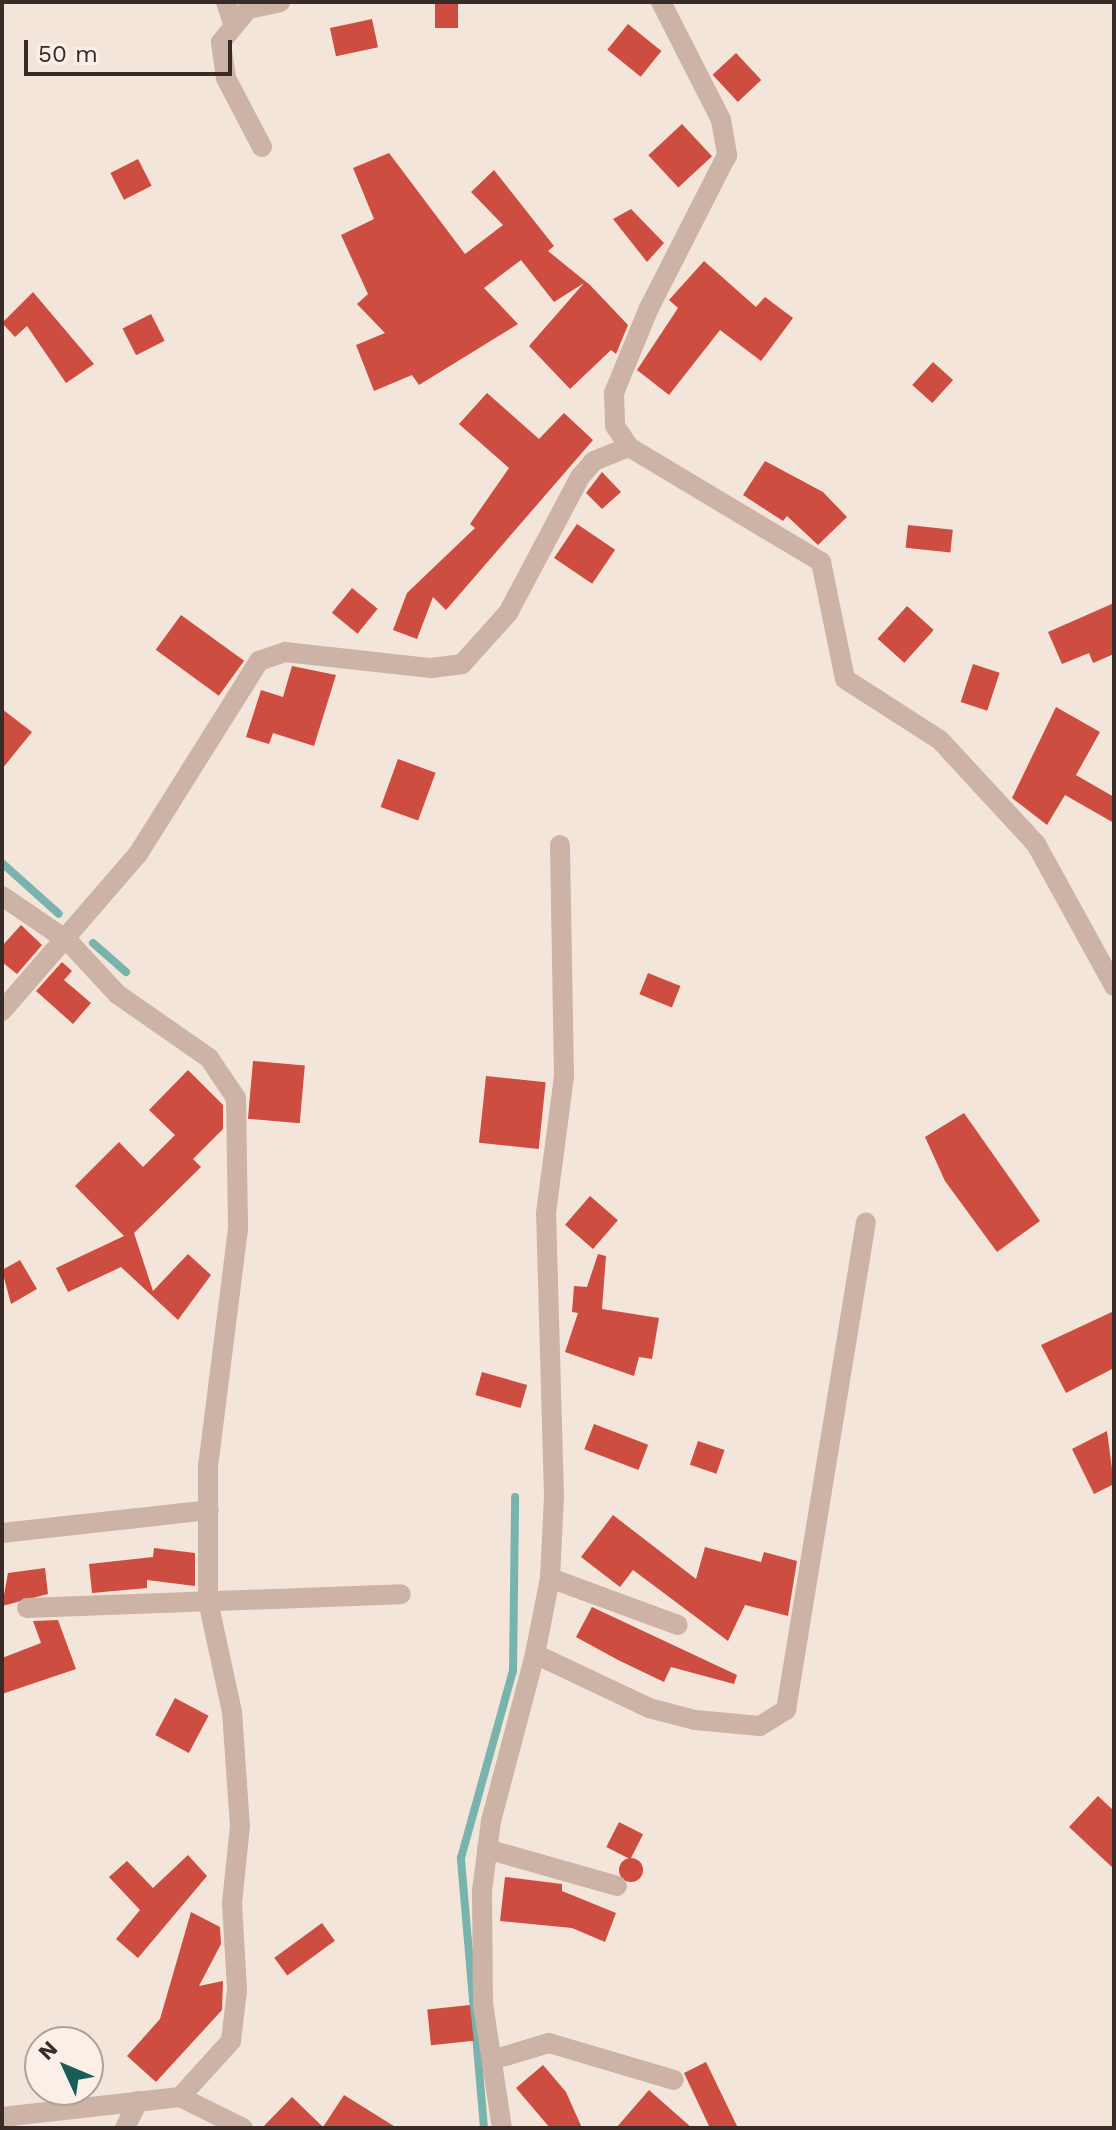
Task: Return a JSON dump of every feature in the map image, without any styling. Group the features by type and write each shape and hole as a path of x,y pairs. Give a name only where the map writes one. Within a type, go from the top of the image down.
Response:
{"street":[{"path":"262,147 226,78 221,42 229,12 280,2"},
{"path":"661,2 721,120 727,155 614,393 615,426 629,447 821,562 845,679 940,740 1036,844 1114,986"},
{"path":"2,1011 68,941 138,854 259,661 285,652 431,668 462,664 508,613 580,477 603,456 629,447"},
{"path":"502,2128 480,1939 487,1849 535,1654 550,1578 546,1213 564,1076 566,865 560,845"},
{"path":"2,896 68,941 117,994 209,1058 236,1098 238,1229 208,1465 208,1601 232,1712 240,1826 232,1903 237,1990 231,2041 180,2097"},
{"path":"535,1654 649,1708 695,1720 760,1726 786,1710 866,1223"},
{"path":"2,1533 209,1510"},
{"path":"550,1578 678,1625"},
{"path":"27,1608 401,1594"},
{"path":"487,1849 617,1886"},
{"path":"492,2060 549,2043 674,2080"},
{"path":"2,2117 180,2097 243,2128"},
{"path":"125,2128 138,2101"}],"building":[{"path":"435,2 458,2 458,28 435,28"},
{"path":"372,19 378,47 336,56 330,28"},
{"path":"628,24 661,51 641,77 607,50"},
{"path":"736,53 761,80 738,102 713,75"},
{"path":"682,124 712,156 678,188 648,155"},
{"path":"389,153 465,254 503,225 471,192 494,170 554,246 548,251 590,285 628,325 616,354 611,350 570,389 529,346 584,283 554,302 521,260 484,288 518,324 419,385 412,375 374,391 356,345 385,333 357,304 368,294 341,235 374,219 353,168"},
{"path":"138,159 152,186 124,200 110,173"},
{"path":"631,209 664,243 647,262 613,219"},
{"path":"704,261 756,307 765,297 793,318 761,361 720,330 669,395 637,370 678,308 669,300"},
{"path":"33,292 94,364 66,383 27,326 15,337 2,323"},
{"path":"151,314 165,341 136,355 122,329"},
{"path":"933,362 953,380 932,403 912,385"},
{"path":"487,393 539,439 564,413 593,440 446,610 433,597 417,639 393,630 407,593 475,528 470,524 509,468 459,424"},
{"path":"765,461 823,492 847,517 818,545 787,516 783,521 743,495"},
{"path":"602,472 621,492 602,509 586,493"},
{"path":"577,524 615,550 592,584 554,558"},
{"path":"908,525 953,530 950,553 906,548"},
{"path":"352,588 378,609 358,634 332,613"},
{"path":"1114,603 1114,654 1093,663 1089,653 1062,664 1048,632"},
{"path":"907,606 934,630 904,663 878,639"},
{"path":"181,615 244,661 219,696 156,650"},
{"path":"973,664 1000,673 987,711 961,702"},
{"path":"292,666 336,675 314,746 273,733 269,744 246,737 261,690 283,697"},
{"path":"1056,707 1100,732 1076,775 1114,797 1114,823 1065,795 1047,825 1012,798"},
{"path":"2,709 32,732 2,769"},
{"path":"398,759 436,773 418,821 381,807"},
{"path":"21,925 42,945 17,974 2,962 2,946"},
{"path":"62,962 72,971 64,980 91,1003 73,1024 36,991"},
{"path":"648,973 680,986 672,1007 639,994"},
{"path":"253,1061 305,1066 300,1123 248,1119"},
{"path":"188,1070 223,1105 223,1129 193,1159 201,1167 134,1233 153,1291 188,1254 211,1275 178,1320 121,1267 68,1292 56,1268 124,1236 75,1186 119,1142 143,1167 175,1135 149,1110"},
{"path":"486,1076 546,1082 539,1149 479,1143"},
{"path":"964,1113 1040,1221 997,1252 945,1181 925,1137"},
{"path":"590,1196 618,1220 593,1249 565,1225"},
{"path":"598,1254 606,1256 602,1309 659,1318 652,1359 639,1357 634,1376 565,1352 578,1313 572,1312 574,1286 587,1287"},
{"path":"20,1260 37,1289 11,1304 2,1270"},
{"path":"1114,1311 1114,1368 1066,1393 1041,1345"},
{"path":"482,1372 527,1385 521,1408 475,1395"},
{"path":"594,1424 648,1445 638,1470 584,1449"},
{"path":"1107,1431 1114,1484 1094,1494 1072,1449"},
{"path":"698,1441 724,1450 716,1474 690,1465"},
{"path":"613,1515 696,1579 705,1547 761,1562 764,1552 797,1561 788,1616 745,1605 728,1641 633,1570 620,1587 581,1557"},
{"path":"154,1548 195,1553 195,1586 147,1580 147,1588 92,1593 89,1564 153,1557"},
{"path":"45,1568 48,1594 2,1606 8,1573"},
{"path":"592,1607 737,1675 734,1684 671,1667 664,1682 618,1660 576,1637"},
{"path":"58,1620 76,1669 2,1694 2,1658 41,1643 33,1621"},
{"path":"175,1698 209,1716 189,1753 155,1735"},
{"path":"1098,1796 1114,1811 1114,1869 1069,1827"},
{"path":"619,1822 643,1834 630,1859 606,1847"},
{"path":"188,1855 207,1876 138,1958 116,1939 140,1910 109,1877 127,1861 153,1888"},
{"path":"631,1858 640,1861 643,1870 640,1879 631,1882 622,1879 619,1870 622,1861"},
{"path":"505,1877 562,1884 562,1891 616,1913 605,1942 572,1928 500,1921"},
{"path":"191,1912 220,1927 221,1944 199,1986 223,1981 222,2010 156,2082 127,2056 160,2019"},
{"path":"322,1923 335,1941 287,1975 274,1958"},
{"path":"470,2005 474,2041 431,2045 427,2009"},
{"path":"706,2062 738,2128 710,2128 684,2073"},
{"path":"543,2065 566,2092 582,2128 550,2128 516,2088"},
{"path":"649,2090 692,2128 616,2128"},
{"path":"344,2095 397,2128 262,2128 292,2097 323,2127"}],"waterway":[{"path":"2,863 59,914"},
{"path":"93,943 126,972"},
{"path":"484,2128 461,1858 513,1671 515,1497"}]}
